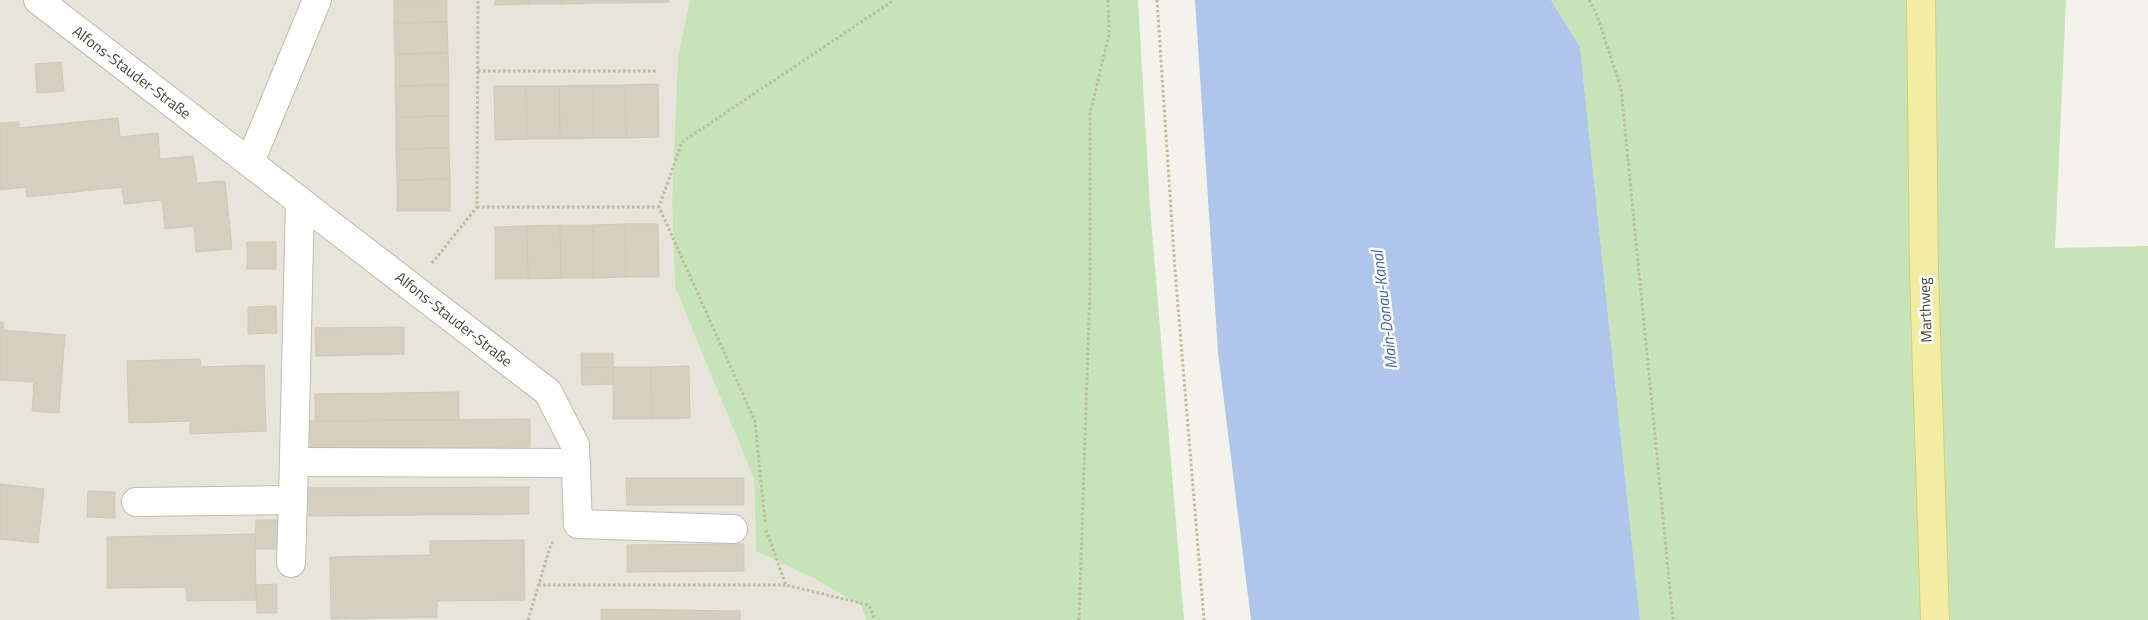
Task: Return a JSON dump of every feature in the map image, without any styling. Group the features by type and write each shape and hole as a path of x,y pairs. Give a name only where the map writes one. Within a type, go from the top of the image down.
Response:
{"main road":[{"name":"Marthweg","path":"1921,0 1924,272 1935,620"}],"street":[{"name":"Alfons-Stauder-Straße","path":"38,0 548,392 575,444 578,524"},
{"path":"250,162 317,0"},
{"path":"292,563 300,200"},
{"path":"294,462 576,463"},
{"path":"136,502 293,500"},
{"path":"578,524 733,529"}],"path":[{"path":"412,287 478,207 478,0"},
{"path":"786,585 766,532 755,421 659,207 682,142 894,0"},
{"path":"1079,620 1090,287 1090,114 1109,34 1108,0"},
{"path":"1157,0 1175,270 1204,620"},
{"path":"1589,0 1596,12 1621,88 1673,620"},
{"path":"478,71 656,70"},
{"path":"478,207 659,207"},
{"path":"528,620 551,544 578,524"},
{"path":"538,585 786,585 869,604 875,620"}],"shaded area":[{"path":"0,0 690,0 678,56 672,200 675,287 754,479 756,551 815,579 860,606 866,620 0,620"}],"green space":[{"path":"690,0 1138,0 1150,206 1184,620 866,620 861,606 815,579 756,551 754,479 675,287 672,200 678,56"},
{"path":"1551,0 2066,0 2055,248 2148,246 2148,620 1640,620 1580,47"}],"water":[{"name":"Main-Donau-Kanal","path":"1195,0 1551,0 1580,47 1640,620 1251,620 1218,352"}],"building":[{"path":"394,0 447,0 447,22 394,23"},
{"path":"495,0 529,0 529,4 495,5"},
{"path":"529,0 562,0 562,4 529,4"},
{"path":"562,0 596,0 596,3 562,4"},
{"path":"596,0 630,0 630,3 596,3"},
{"path":"630,0 669,0 669,2 630,3"},
{"path":"447,22 448,53 395,54 394,23"},
{"path":"448,53 449,85 395,86 395,54"},
{"path":"61,62 64,91 37,93 35,64"},
{"path":"658,84 659,137 626,138 625,85"},
{"path":"449,85 449,116 396,117 395,86"},
{"path":"593,85 593,138 560,139 559,86"},
{"path":"593,85 625,85 626,138 593,138"},
{"path":"494,86 526,86 527,139 495,140"},
{"path":"526,86 559,86 560,139 527,139"},
{"path":"449,116 449,148 396,149 396,117"},
{"path":"118,118 120,137 158,133 160,159 193,156 197,183 225,181 232,249 196,252 194,226 165,229 162,200 124,204 122,187 27,197 26,187 0,190 0,123 19,122 19,128"},
{"path":"449,148 450,179 397,180 396,149"},
{"path":"450,179 450,211 397,211 397,180"},
{"path":"625,224 658,224 659,277 626,277"},
{"path":"625,224 626,277 593,278 593,225"},
{"path":"560,225 561,278 528,279 527,226"},
{"path":"560,225 593,225 593,278 561,278"},
{"path":"527,226 528,279 495,279 495,227"},
{"path":"247,242 276,242 276,269 247,269"},
{"path":"276,306 277,333 248,334 248,307"},
{"path":"0,322 4,323 3,330 65,335 59,413 32,411 34,382 0,380"},
{"path":"404,327 404,354 316,356 315,328"},
{"path":"581,353 613,353 613,367 581,368"},
{"path":"200,359 201,367 264,365 266,431 190,434 190,421 129,423 127,361"},
{"path":"689,366 690,418 652,419 651,367"},
{"path":"613,367 613,384 582,385 581,368"},
{"path":"613,367 651,367 652,419 613,419"},
{"path":"459,392 459,420 315,421 315,394"},
{"path":"530,419 530,447 310,448 310,421"},
{"path":"626,478 744,478 744,505 627,505"},
{"path":"0,484 44,489 38,543 0,539"},
{"path":"529,487 529,514 309,516 309,488"},
{"path":"88,491 115,492 115,518 87,517"},
{"path":"256,520 279,520 278,549 255,549"},
{"path":"255,534 256,600 187,601 186,587 107,588 107,537"},
{"path":"524,540 525,600 437,601 437,617 331,619 330,557 430,555 430,541"},
{"path":"744,544 744,571 627,572 627,545"},
{"path":"277,584 277,613 257,613 256,585"},
{"path":"601,609 740,611 740,620 601,620"}]}
